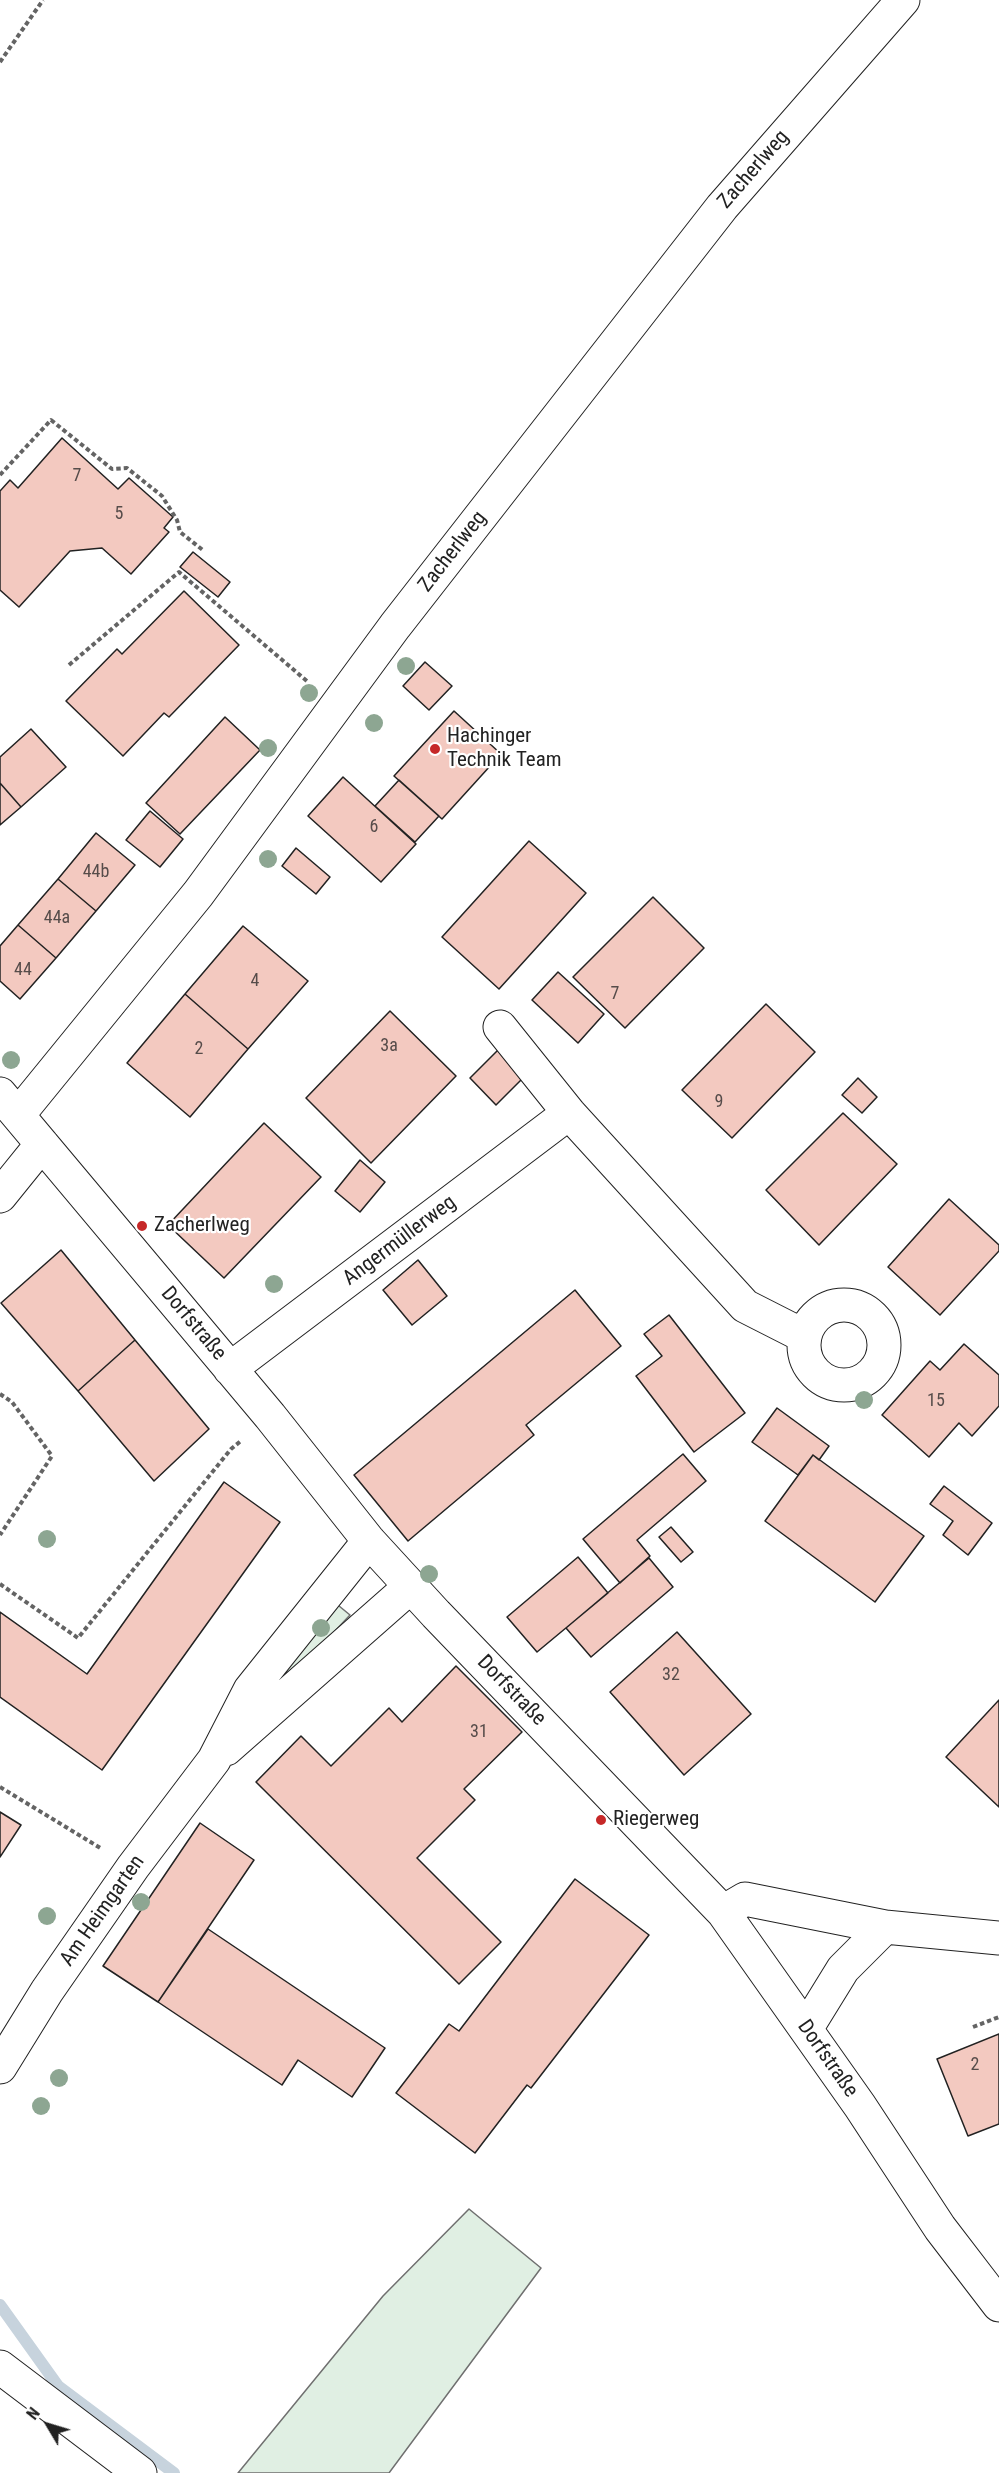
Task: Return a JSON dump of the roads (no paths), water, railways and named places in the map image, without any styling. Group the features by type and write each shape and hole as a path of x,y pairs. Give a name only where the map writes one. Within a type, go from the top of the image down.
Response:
{"street":[{"name":"Zacherlweg","path":"9,1105 198,894 395,626 722,207 903,0"},
{"path":"500,1027 569,1113 745,1306 804,1336"},
{"name":"Dorfstraße","path":"9,1105 230,1369 369,1541 410,1587 723,1912 860,2106 940,2228 999,2305"},
{"name":"Angermüllerweg","path":"230,1369 569,1113"},
{"path":"0,1196 42,1144"},
{"name":"Am Heimgarten","path":"0,2067 47,1991 126,1876 214,1760 250,1690 369,1541"},
{"name":"Am Heimgarten","path":"214,1760 410,1587"},
{"path":"723,1912 745,1899 885,1927 999,1938"},
{"path":"806,2029 843,1969 885,1927"},
{"path":"0,2367 140,2473"}],"waterway":[{"path":"0,2305 58,2386 174,2473"}],"place":[{"name":"Hachinger Technik Team","path":"435,749"},
{"name":"Zacherlweg","path":"142,1226"},
{"name":"Riegerweg","path":"601,1820"}]}
